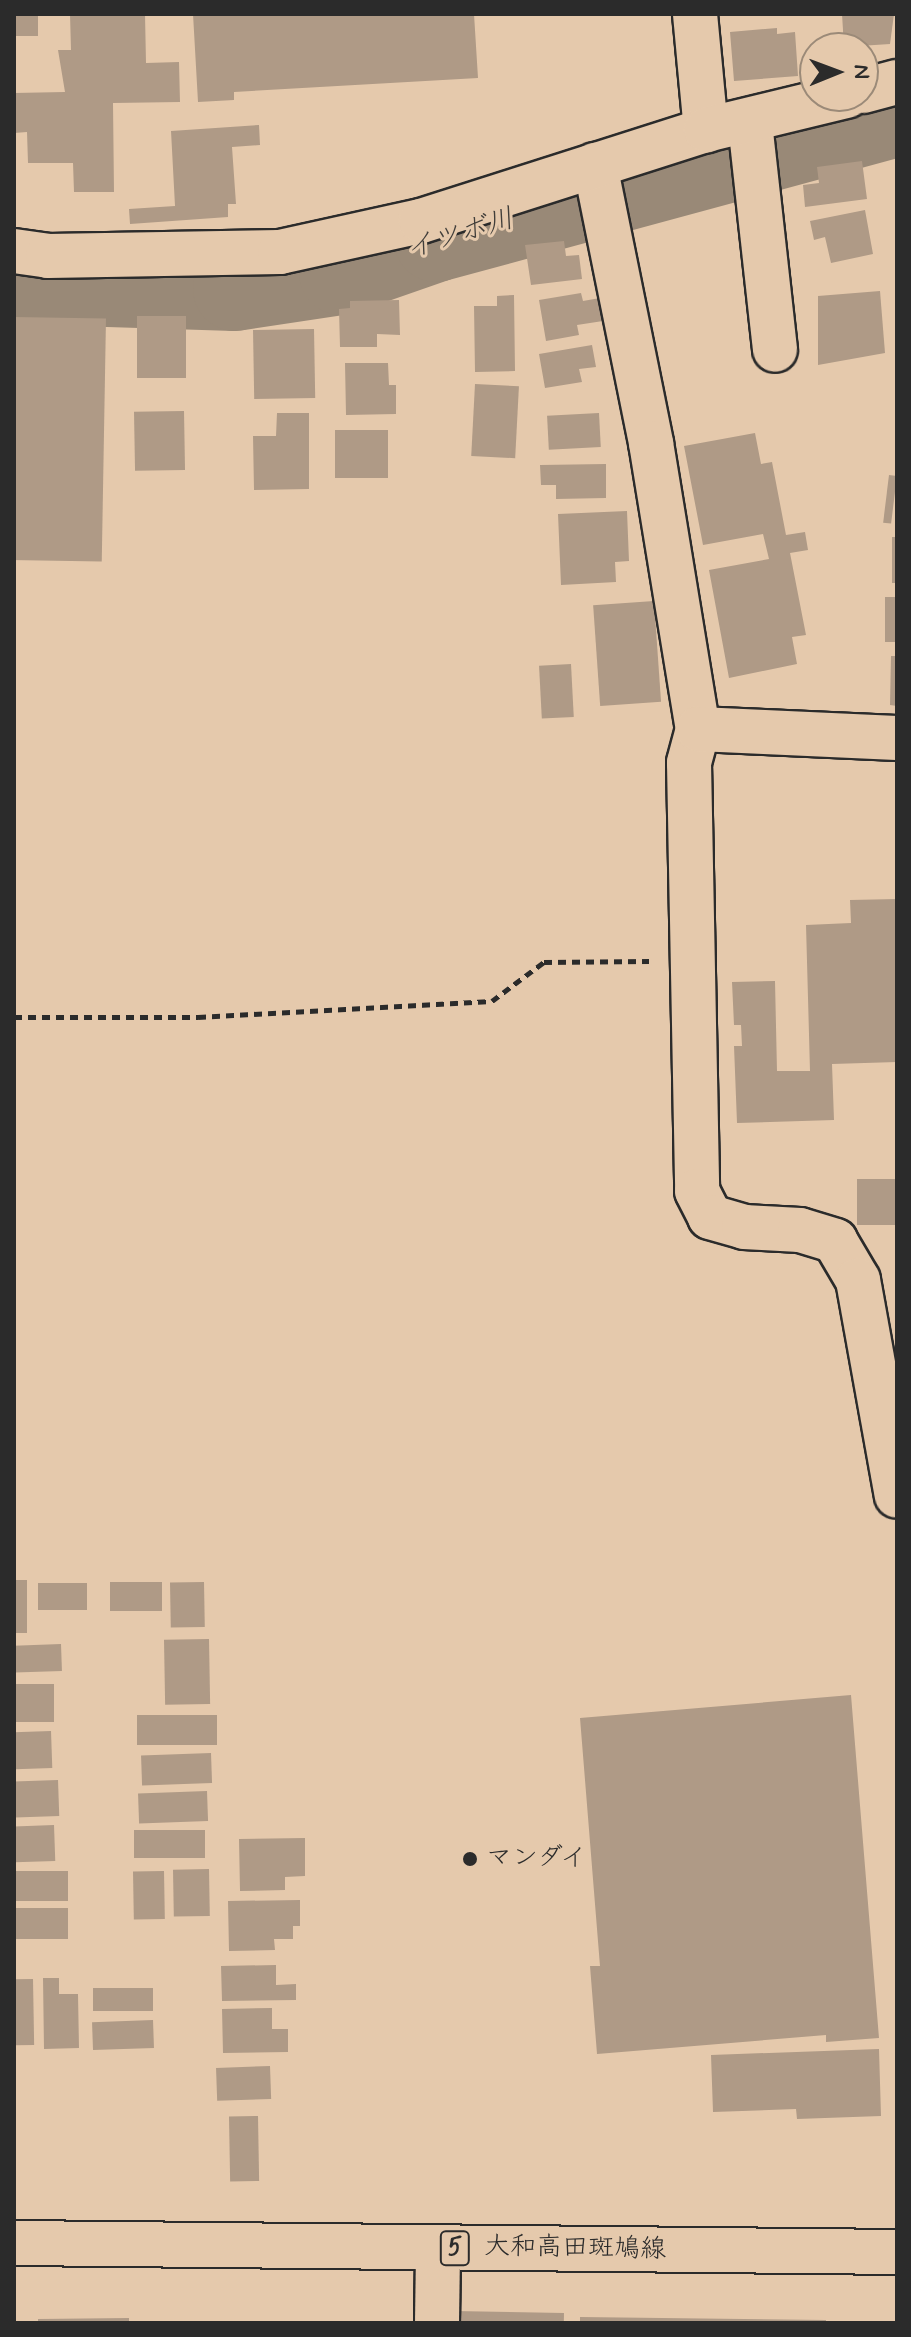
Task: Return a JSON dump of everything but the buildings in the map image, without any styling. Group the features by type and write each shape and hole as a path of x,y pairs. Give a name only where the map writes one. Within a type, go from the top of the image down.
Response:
{"street":[{"path":"695,14 706,130"},
{"path":"14,251 48,256 280,252 600,186 706,130 750,130 801,112"},
{"path":"750,130 775,350"},
{"path":"600,186 698,729 689,763 690,961 697,1191 710,1217 744,1227 800,1230 835,1241 858,1280 897,1496"},
{"path":"698,729 897,738"},
{"name":"大和高田斑鳩線","path":"14,2243 897,2252"},
{"path":"437,2323 438,2248"}],"path":[{"path":"14,1017 198,1017 492,1001 544,962 690,961"}],"waterway":[{"name":"イツボ川","path":"14,282 235,289 341,273 436,240 897,115"}],"place":[{"name":"マンダイ","path":"470,1859"}]}
